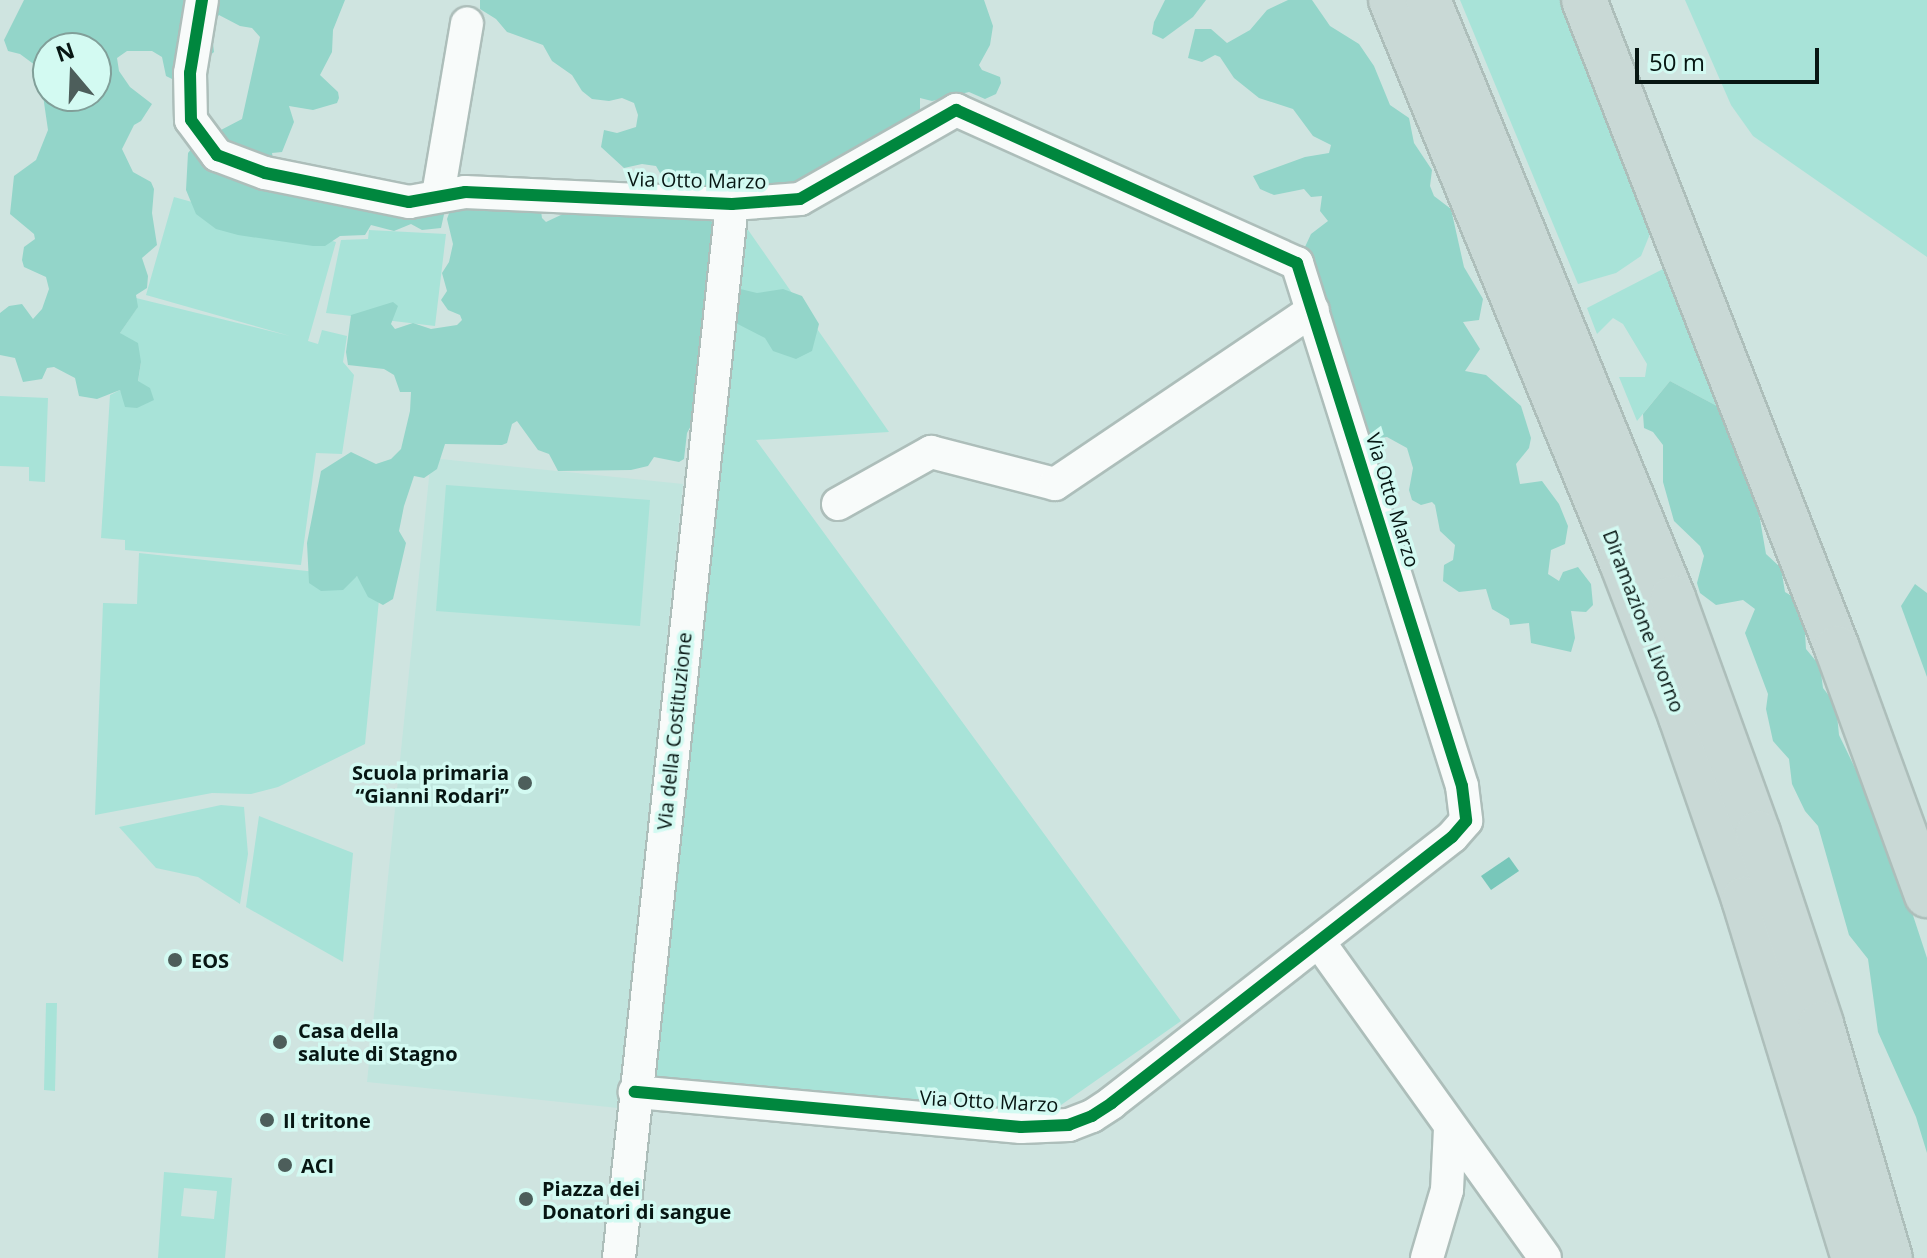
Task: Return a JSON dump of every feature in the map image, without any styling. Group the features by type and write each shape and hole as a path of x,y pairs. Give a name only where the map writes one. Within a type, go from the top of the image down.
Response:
{"highway":[{"name":"Diramazione Livorno","path":"1391,0 1617,504 1758,833 1821,1024 1890,1258"},
{"name":"Diramazione Livorno","path":"1428,0 1617,504 1681,717 1744,899 1854,1258"},
{"path":"1584,0 1927,836"},
{"path":"1604,0 1769,450 1927,895"}],"street":[{"name":"Via Otto Marzo","path":"202,0 190,73 191,120 217,155 265,173 345,192 409,202 465,192 732,204 800,199 956,110 1297,263 1467,807 1466,821 1452,837 1112,1103 1092,1116 1069,1125 1021,1127 635,1092"},
{"path":"438,195 467,23"},
{"name":"Via della Costituzione","path":"619,1258 732,204"},
{"path":"838,504 931,452 1055,484 1313,310"},
{"path":"1319,942 1545,1258"},
{"path":"1427,1258 1447,1190 1450,1129"},
{"path":"1447,1190 1481,1169"}],"shaded area":[{"path":"24,0 345,0 333,30 332,52 320,75 338,92 337,103 313,110 289,106 294,122 282,152 272,153 273,159 445,210 441,228 422,230 411,224 394,231 371,225 365,235 340,236 325,246 313,246 216,229 196,214 186,190 188,153 196,143 242,119 260,37 252,28 240,26 219,15 211,26 214,52 178,82 166,76 162,57 152,51 127,51 117,58 119,71 130,87 152,104 141,121 134,125 122,149 133,172 151,182 154,189 152,213 157,245 142,258 148,276 147,288 136,295 138,307 120,333 138,343 141,362 138,381 150,388 154,400 137,408 125,407 120,390 97,399 79,396 75,378 54,367 47,368 42,379 23,382 15,358 0,355 0,313 9,306 22,304 33,319 42,309 49,289 46,277 24,267 24,247 35,239 34,234 10,214 14,176 36,160 48,130 45,112 112,112 112,32 32,32 32,63 20,54 8,51 4,40"},
{"path":"480,0 984,0 993,26 990,45 979,65 982,70 1000,77 1001,83 996,94 985,99 969,92 932,101 920,98 920,131 847,166 820,167 817,191 759,192 735,187 723,193 668,187 656,166 642,164 624,168 601,147 604,130 617,133 636,127 638,115 634,103 622,98 609,101 592,99 582,91 572,75 552,61 543,45 507,32 496,19 480,9"},
{"path":"1165,0 1206,0 1193,17 1163,39 1152,34 1154,22"},
{"path":"1288,0 1312,0 1330,26 1359,44 1374,66 1390,105 1409,118 1414,143 1432,170 1430,186 1434,196 1451,209 1464,267 1483,299 1479,320 1463,322 1480,349 1465,371 1486,375 1521,406 1531,438 1529,448 1516,464 1520,484 1542,481 1559,504 1568,526 1565,544 1551,550 1548,574 1559,581 1563,572 1578,567 1591,584 1593,605 1586,612 1571,611 1575,638 1571,652 1531,643 1529,623 1510,625 1509,619 1492,609 1486,589 1459,592 1443,581 1444,565 1453,560 1455,545 1440,531 1435,505 1432,502 1421,505 1412,500 1409,490 1413,468 1407,448 1387,437 1371,439 1354,429 1304,260 1304,249 1311,234 1328,221 1320,211 1322,196 1311,197 1304,189 1274,195 1260,189 1253,176 1305,157 1329,153 1331,145 1313,136 1293,109 1259,98 1234,78 1220,57 1215,55 1202,62 1188,58 1195,29 1211,29 1227,43 1250,30 1267,10"},
{"path":"1460,0 1573,0 1652,229 1641,256 1616,273 1578,284"},
{"path":"1685,0 1927,0 1927,257 1753,136 1731,105"},
{"path":"174,197 336,242 308,341 318,344 322,330 347,336 343,362 354,375 342,454 316,453 301,565 125,550 125,540 101,538 110,395 120,390 123,396 143,386 138,382 141,362 120,333 137,308 136,298 290,336 146,295"},
{"path":"577,201 706,217 716,225 693,422 687,433 684,459 679,462 654,457 648,466 631,470 558,471 549,454 538,450 517,421 512,424 507,443 502,445 445,444 437,469 424,478 414,476 399,531 406,543 393,599 383,605 368,597 357,576 343,590 321,591 309,583 307,543 321,471 351,452 376,464 391,459 401,449 410,411 411,392 400,392 394,375 384,369 348,365 346,352 351,315 393,302 398,306 391,324 395,329 413,323 431,329 457,325 462,320 460,315 448,310 441,300 447,291 442,273 449,262 453,244 447,219 453,202 540,204 542,218 546,222 563,214"},
{"path":"737,214 889,432 756,440 1181,1021 1051,1112 643,1082"},
{"path":"369,230 446,234 435,326 326,313 341,240 368,239"},
{"path":"1663,269 1730,413 1670,381 1637,421 1619,377 1645,377 1647,364 1623,324 1613,318 1597,334 1587,308"},
{"path":"732,287 757,293 783,289 802,296 819,324 812,351 796,359 773,351 765,338 726,318"},
{"path":"1670,381 1730,413 1753,479 1766,554 1781,568 1785,592 1795,598 1804,617 1806,649 1820,666 1823,688 1836,705 1839,735 1885,830 1927,958 1927,1153 1916,1117 1878,1032 1868,959 1849,935 1818,826 1805,811 1792,784 1789,759 1773,741 1766,709 1768,694 1745,633 1755,609 1743,600 1716,605 1700,593 1697,583 1704,556 1700,546 1674,521 1663,482 1663,445 1653,432 1644,428 1643,414"},
{"path":"0,396 48,398 45,482 29,481 29,467 0,466"},
{"name":"Scuola primaria “Gianni Rodari”","path":"431,458 683,484 618,1108 367,1082"},
{"path":"446,485 650,500 640,626 436,611"},
{"path":"139,553 381,579 365,744 278,787 251,794 212,793 95,815 103,603 137,604"},
{"path":"1915,584 1927,593 1927,677 1901,606"},
{"path":"221,805 244,807 248,854 240,904 198,877 156,868 119,827"},
{"path":"259,816 353,853 343,962 246,907"},
{"path":"1509,857 1519,871 1491,890 1481,876"},
{"path":"46,1003 57,1003 55,1091 44,1090"},
{"path":"164,1172 232,1178 225,1258 158,1258","holes":["184,1188 217,1191 214,1219 181,1216"]}],"cycle path":[{"path":"202,0 190,73 191,120 217,155 265,173 409,202 465,192 732,204 800,199 956,110 1297,263 1462,786 1466,821 1452,837 1112,1103 1092,1116 1069,1125 1021,1127 635,1092"}],"place":[{"name":"Scuola primaria “Gianni Rodari”","path":"525,783"},
{"name":"EOS","path":"175,960"},
{"name":"Casa della salute di Stagno","path":"280,1042"},
{"name":"Il tritone","path":"267,1120"},
{"name":"ACI","path":"285,1165"},
{"name":"Piazza dei Donatori di sangue","path":"526,1199"}]}
